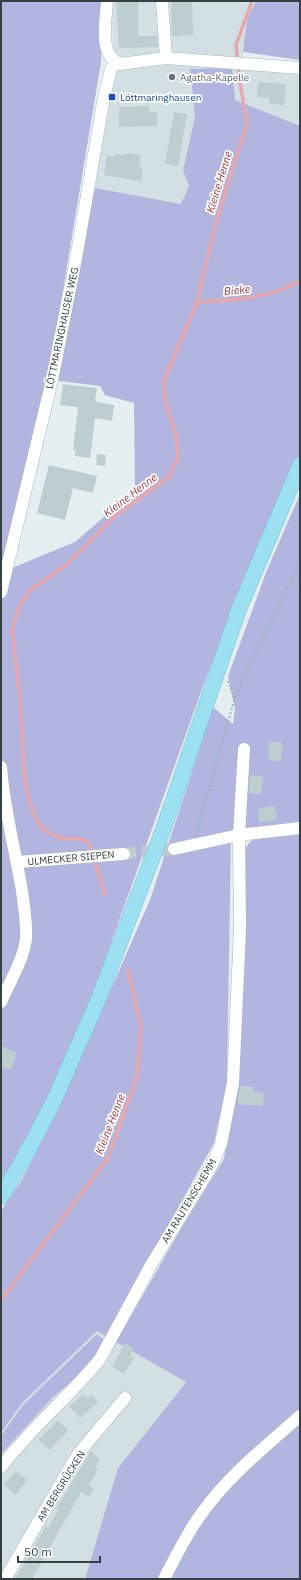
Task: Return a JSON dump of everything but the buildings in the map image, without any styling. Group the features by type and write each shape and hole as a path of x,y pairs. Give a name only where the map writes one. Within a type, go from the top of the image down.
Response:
{"main road":[{"path":"1,1197 30,1147 56,1096 98,1000 163,830 239,609 300,465"}],"street":[{"path":"107,1 106,48 109,57 116,62 128,64 166,58 300,68"},
{"path":"162,1 166,58"},
{"name":"LÖTTMARINGHAUSER WEG","path":"1,592 52,380 77,253 104,97 111,70 116,62"},
{"path":"239,835 244,749"},
{"path":"1,767 3,799 17,862 26,925 26,940 22,955 1,1002"},
{"path":"174,849 193,843 239,835 300,828"},
{"name":"AM RAUTENSCHEMM","path":"1,1467 29,1433 89,1373 100,1359 151,1266 212,1165 221,1144 233,1083 240,929 239,835"},
{"name":"ULMECKER SIEPEN","path":"17,862 124,854"},
{"name":"AM BERGRÜCKEN","path":"5,1579 78,1454 125,1398"},
{"path":"164,1579 201,1514 211,1501 256,1454 300,1416"}],"path":[{"path":"193,843 234,701 247,670 300,563"},
{"path":"292,581 300,589"},
{"path":"226,675 234,701"}],"shaded area":[{"path":"1,1 103,1 101,62 37,446 7,570 75,542 135,490 134,403 105,395 100,386 52,380 95,188 181,204 189,186 183,171 195,116 190,69 232,68 235,100 300,126 300,454 251,562 202,689 96,985 54,1086 1,1183"},
{"path":"112,1 256,1 247,19 241,68 300,75 300,126 234,100 190,69 195,116 183,171 189,186 181,204 95,188 118,55 113,48"},
{"path":"256,1 300,1 300,60 243,52 247,19"},
{"path":"300,494 300,823 231,831 227,1082 214,1143 112,1326 124,1328 182,1227 224,1159 234,1096 244,850 250,842 258,836 300,832 300,1579 85,1579 118,1468 186,1382 97,1331 22,1403 1,1433 1,1211 22,1179 58,1110 150,900 213,707 233,724 235,708 228,676 267,570"},
{"path":"97,1331 186,1381 118,1468 85,1579 1,1579 1,1433 22,1403"},
{"path":"97,1334 105,1341 89,1367 52,1398 1,1454 1,1436 23,1405"}],"waterway":[{"name":"Kleine Henne","path":"92,853 88,842 79,839 59,838 43,829 36,819 28,798 24,773 20,698 12,630 19,607 29,591 67,564 115,516 164,481 171,474 178,459 176,435 165,400 164,381 197,302 215,226 247,123 240,83 236,45 252,1"},
{"name":"Bieke","path":"197,302 250,298 275,292 300,281"},
{"name":"Kleine Henne","path":"94,859 105,895"},
{"name":"Kleine Henne","path":"1,1300 108,1158 137,1077 141,1027 128,971"}],"tunnel":[{"path":"124,854 174,849"}],"place":[{"name":"Agatha-Kapelle","path":"172,77"},
{"name":"Löttmaringhausen","path":"112,97"}]}
